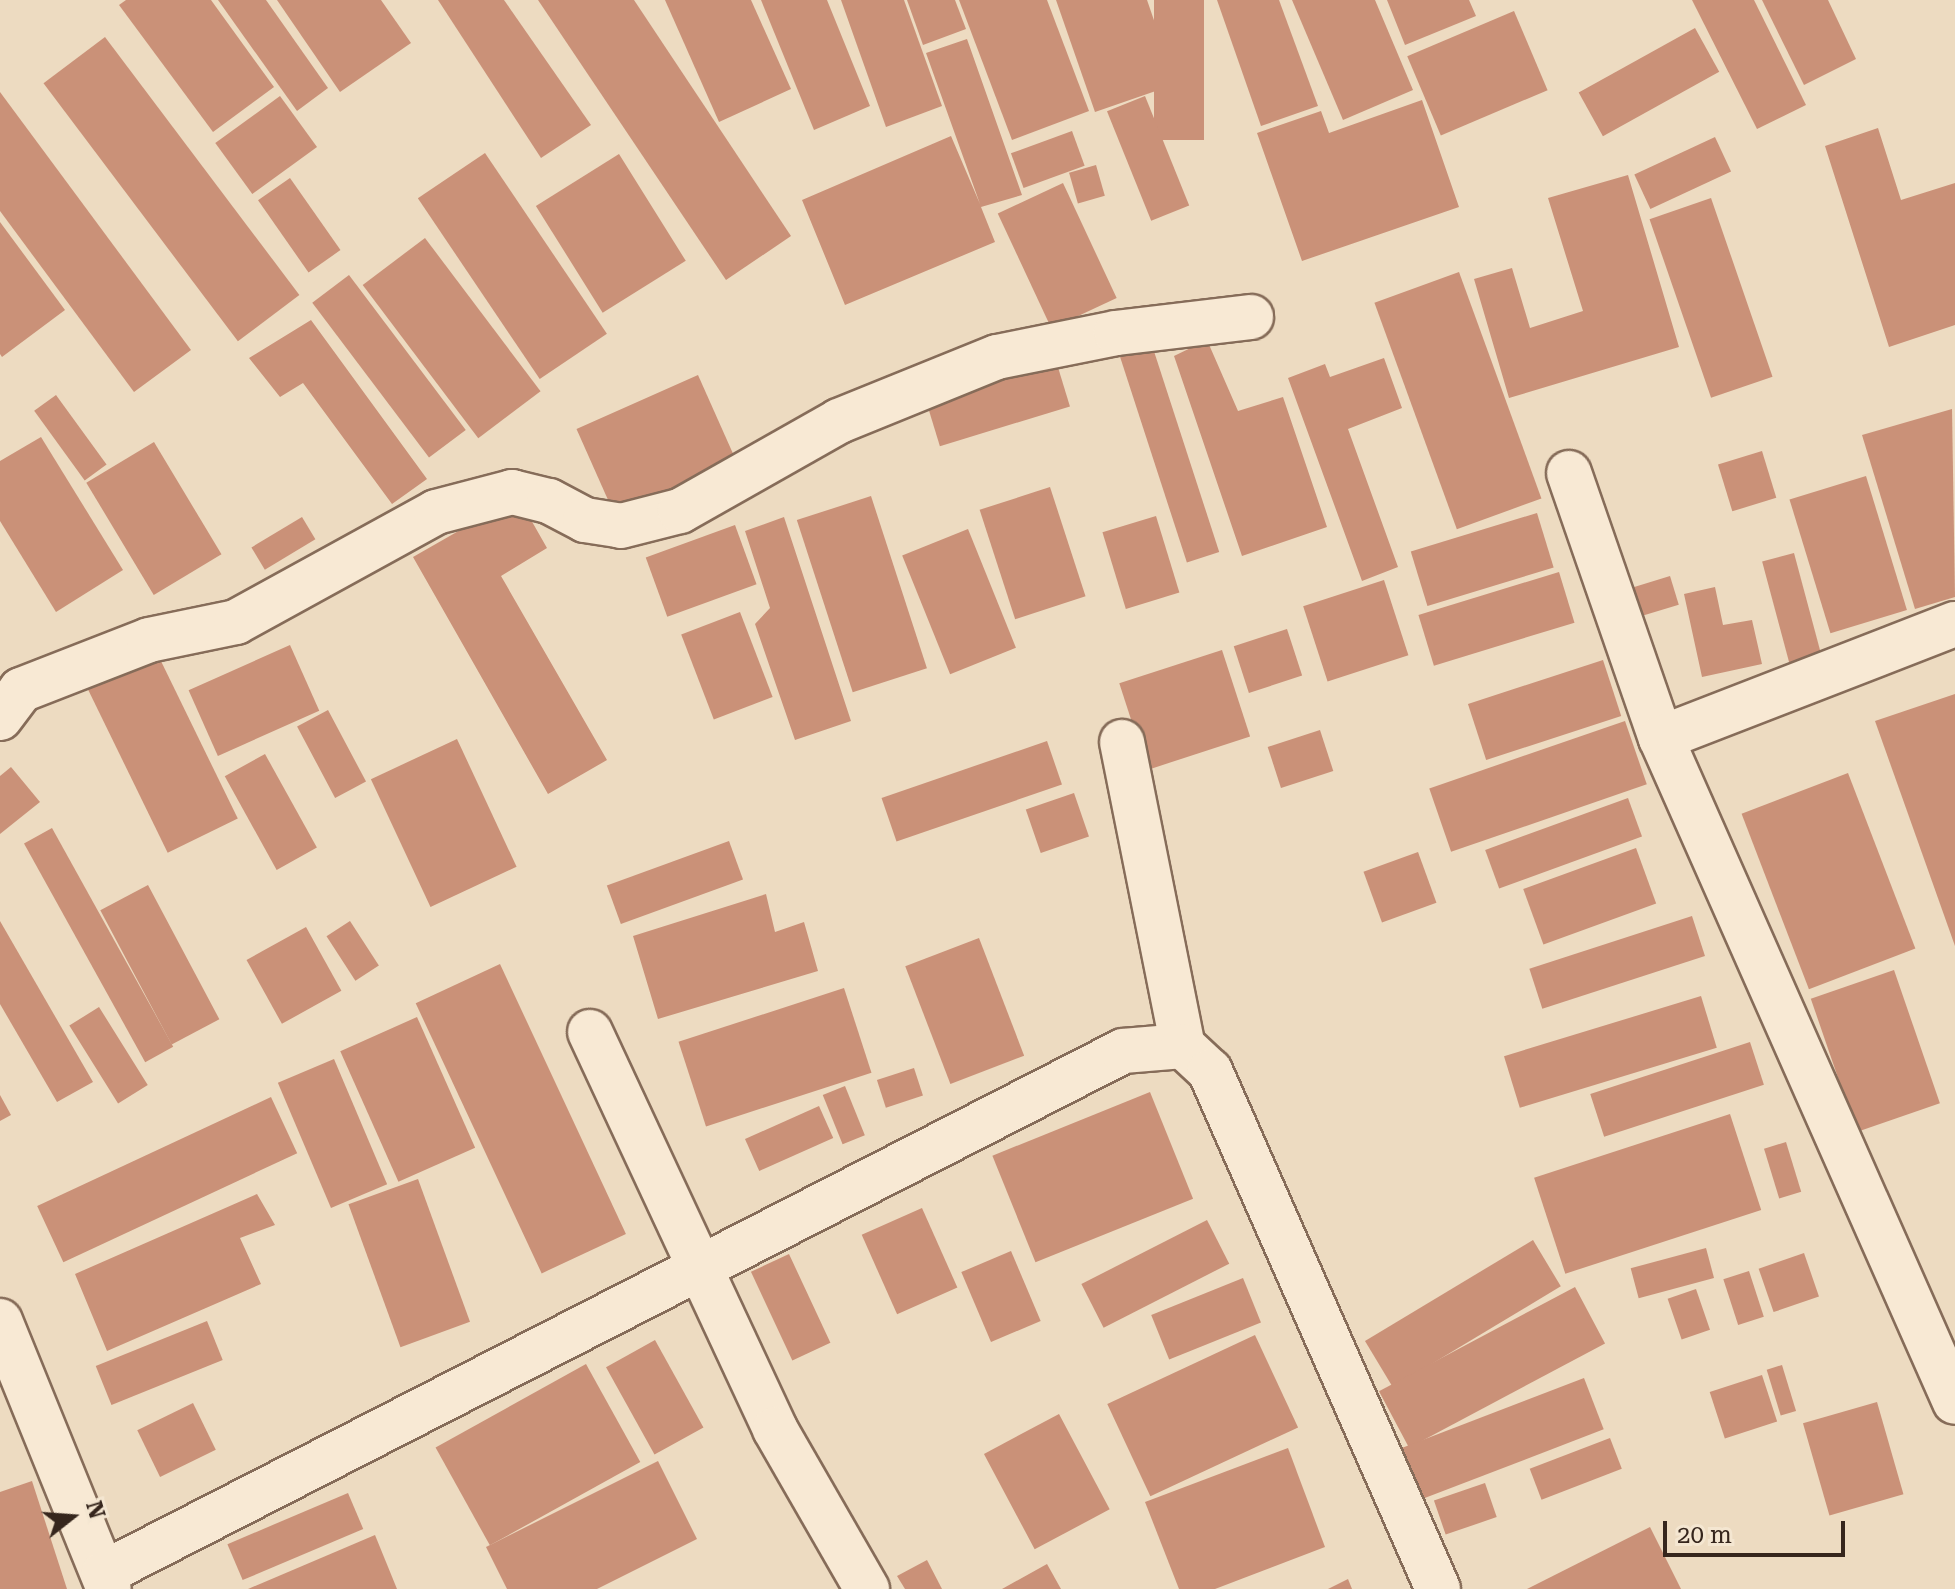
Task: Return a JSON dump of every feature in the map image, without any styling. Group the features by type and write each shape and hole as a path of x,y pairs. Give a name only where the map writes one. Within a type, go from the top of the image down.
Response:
{"street":[{"path":"0,718 21,690 149,640 236,622 436,512 512,492 549,501 585,520 621,526 680,511 839,421 997,357 1116,333 1251,317"},
{"path":"1569,473 1661,738 1955,1402"},
{"path":"1661,738 1955,624"},
{"path":"1122,742 1183,1046 1210,1071 1438,1589"},
{"path":"590,1032 775,1429 867,1589"},
{"path":"0,1321 106,1581 1123,1051 1183,1046"}],"building":[{"path":"126,0 211,0 274,87 213,132 119,5"},
{"path":"218,0 266,0 328,88 297,111"},
{"path":"277,0 381,0 411,43 340,92"},
{"path":"438,0 504,0 591,125 541,158"},
{"path":"538,0 634,0 791,236 726,280"},
{"path":"665,0 751,0 791,89 719,122"},
{"path":"761,0 827,0 870,106 814,130"},
{"path":"841,0 904,0 942,106 886,127"},
{"path":"907,0 955,0 966,29 923,45"},
{"path":"959,0 1047,0 1089,111 1012,140"},
{"path":"1056,0 1147,0 1176,84 1095,112"},
{"path":"1154,0 1204,0 1204,140 1154,140"},
{"path":"1217,0 1279,0 1318,106 1261,126"},
{"path":"1292,0 1375,0 1413,90 1343,120"},
{"path":"1387,0 1469,0 1476,16 1405,45"},
{"path":"1692,0 1754,0 1806,105 1757,129"},
{"path":"1762,0 1828,0 1856,59 1804,85"},
{"path":"1514,11 1548,90 1441,135 1407,56"},
{"path":"1695,28 1719,72 1603,136 1579,92"},
{"path":"105,37 299,295 238,341 44,83"},
{"path":"967,39 1022,195 981,207 995,242 845,305 802,200 951,136 980,204 926,53"},
{"path":"0,92 191,350 134,392 0,211"},
{"path":"280,96 317,147 252,194 215,143"},
{"path":"1145,96 1189,205 1151,221 1107,111"},
{"path":"1422,100 1459,207 1302,261 1257,133 1321,111 1329,133"},
{"path":"1878,128 1901,200 1955,183 1955,325 1889,347 1825,146"},
{"path":"1072,131 1085,166 1024,188 1011,153"},
{"path":"1715,137 1731,171 1650,209 1634,175"},
{"path":"485,153 607,334 540,379 418,198"},
{"path":"619,154 686,261 603,313 536,206"},
{"path":"1096,165 1105,196 1078,203 1069,173"},
{"path":"1628,175 1679,347 1509,398 1474,279 1512,268 1530,328 1583,311 1548,198"},
{"path":"290,178 340,250 309,272 258,200"},
{"path":"1063,183 1117,298 1051,329 998,213"},
{"path":"1711,198 1773,377 1711,398 1650,219"},
{"path":"0,222 65,310 2,357 0,354"},
{"path":"425,238 541,391 478,438 363,285"},
{"path":"1459,272 1541,498 1457,529 1374,303"},
{"path":"349,275 466,430 429,458 312,303"},
{"path":"311,320 427,479 392,504 303,383 280,397 249,358"},
{"path":"1150,339 1219,552 1187,563 1118,350"},
{"path":"1207,340 1238,411 1283,397 1327,527 1242,556 1174,356"},
{"path":"1053,351 1070,406 940,446 923,391"},
{"path":"1384,358 1402,408 1348,429 1398,567 1362,581 1288,378 1325,364 1330,377"},
{"path":"698,375 737,462 615,516 576,429"},
{"path":"56,395 107,465 85,480 34,411"},
{"path":"1952,409 1955,597 1915,609 1862,435"},
{"path":"41,437 123,570 56,612 0,521 0,461"},
{"path":"154,442 221,554 154,595 86,483"},
{"path":"1762,451 1776,498 1732,511 1718,464"},
{"path":"1866,476 1907,610 1830,633 1789,499"},
{"path":"1050,487 1086,596 1015,619 980,510"},
{"path":"871,496 927,668 853,692 797,520"},
{"path":"518,497 547,548 501,576 607,760 548,794 413,557"},
{"path":"1537,513 1554,568 1427,606 1411,552"},
{"path":"1156,516 1179,593 1126,609 1102,532"},
{"path":"302,517 315,539 265,570 251,547"},
{"path":"784,517 851,721 795,740 755,624 770,608 745,531"},
{"path":"735,525 757,584 667,617 646,557"},
{"path":"968,529 1016,648 950,674 902,556"},
{"path":"1794,553 1825,667 1793,676 1762,562"},
{"path":"1559,572 1574,623 1434,666 1418,615"},
{"path":"1670,576 1679,605 1636,618 1627,589"},
{"path":"1384,580 1408,655 1328,681 1303,606"},
{"path":"1715,587 1723,625 1752,620 1762,664 1702,677 1684,594"},
{"path":"740,612 773,697 714,720 681,635"},
{"path":"1287,629 1302,676 1249,693 1234,646"},
{"path":"290,645 319,711 218,756 189,690"},
{"path":"1222,650 1250,737 1147,770 1119,683"},
{"path":"158,655 238,819 168,853 88,689"},
{"path":"1603,660 1621,716 1486,760 1468,704"},
{"path":"1955,694 1955,946 1875,721"},
{"path":"328,710 366,782 335,798 297,726"},
{"path":"1625,721 1647,784 1451,852 1429,788"},
{"path":"1320,730 1333,771 1281,788 1268,747"},
{"path":"457,739 517,867 430,907 371,779"},
{"path":"1047,741 1062,784 897,841 882,798"},
{"path":"265,754 317,848 277,870 225,776"},
{"path":"11,767 40,802 0,834 0,776"},
{"path":"1848,773 1915,949 1809,989 1742,814"},
{"path":"1074,793 1089,836 1041,853 1026,810"},
{"path":"1628,798 1642,837 1499,889 1485,850"},
{"path":"52,828 173,1047 145,1062 24,844"},
{"path":"729,841 743,880 621,924 607,885"},
{"path":"1636,848 1656,903 1543,944 1523,889"},
{"path":"1418,852 1436,903 1382,923 1363,872"},
{"path":"148,885 219,1019 172,1045 100,910"},
{"path":"766,894 775,932 804,922 818,971 658,1019 633,936"},
{"path":"1692,916 1705,956 1542,1009 1529,969"},
{"path":"0,921 93,1082 57,1102 0,1004"},
{"path":"350,921 379,965 355,981 327,936"},
{"path":"306,927 341,991 282,1024 247,960"},
{"path":"979,938 1024,1056 950,1084 905,966"},
{"path":"500,964 626,1234 542,1273 416,1003"},
{"path":"1894,970 1940,1103 1857,1132 1811,999"},
{"path":"844,988 872,1073 706,1126 679,1042"},
{"path":"1701,996 1717,1048 1520,1108 1504,1056"},
{"path":"99,1007 148,1085 118,1104 69,1026"},
{"path":"417,1017 475,1148 398,1182 340,1051"},
{"path":"1750,1042 1764,1085 1604,1137 1590,1094"},
{"path":"334,1059 387,1184 331,1208 278,1083"},
{"path":"914,1068 923,1096 886,1108 877,1080"},
{"path":"845,1086 865,1135 843,1144 823,1095"},
{"path":"1150,1092 1193,1199 1035,1262 992,1156"},
{"path":"0,1095 11,1115 0,1121"},
{"path":"271,1097 297,1153 63,1262 37,1206"},
{"path":"819,1106 833,1138 759,1171 745,1139"},
{"path":"1730,1114 1761,1210 1565,1274 1534,1178"},
{"path":"1786,1142 1801,1192 1779,1198 1764,1149"},
{"path":"418,1179 470,1322 400,1347 348,1204"},
{"path":"257,1194 275,1225 240,1238 261,1284 107,1351 75,1274"},
{"path":"922,1208 957,1287 897,1314 862,1235"},
{"path":"1207,1220 1229,1264 1104,1328 1081,1284"},
{"path":"1533,1240 1561,1286 1393,1387 1365,1341"},
{"path":"1706,1248 1714,1278 1639,1298 1631,1268"},
{"path":"1011,1251 1041,1321 991,1342 961,1272"},
{"path":"1804,1253 1819,1296 1774,1312 1759,1269"},
{"path":"789,1254 830,1343 792,1361 751,1272"},
{"path":"1749,1271 1764,1317 1738,1325 1723,1279"},
{"path":"1243,1278 1261,1323 1169,1360 1151,1315"},
{"path":"1575,1287 1605,1344 1409,1448 1379,1391"},
{"path":"1696,1289 1710,1330 1682,1339 1668,1299"},
{"path":"207,1321 223,1360 111,1405 96,1366"},
{"path":"1255,1335 1298,1427 1150,1496 1107,1404"},
{"path":"655,1340 703,1427 655,1455 606,1367"},
{"path":"586,1364 640,1462 490,1545 436,1447"},
{"path":"1782,1365 1796,1411 1781,1416 1767,1370"},
{"path":"1762,1375 1777,1422 1725,1439 1710,1392"},
{"path":"1584,1378 1604,1429 1412,1503 1393,1451"},
{"path":"1877,1402 1903,1494 1829,1516 1803,1423"},
{"path":"193,1403 216,1450 160,1477 137,1430"},
{"path":"1059,1414 1110,1509 1035,1549 984,1454"},
{"path":"1610,1438 1622,1469 1542,1500 1530,1469"},
{"path":"1288,1448 1325,1547 1215,1589 1179,1589 1145,1502"},
{"path":"658,1461 697,1539 597,1589 507,1589 486,1547"},
{"path":"32,1481 67,1589 0,1589 0,1492"},
{"path":"1485,1483 1497,1517 1446,1535 1434,1501"},
{"path":"348,1493 363,1529 243,1580 227,1544"},
{"path":"1650,1527 1681,1589 1527,1589"},
{"path":"375,1535 397,1589 248,1589"},
{"path":"927,1560 942,1589 905,1589 897,1576"},
{"path":"1047,1564 1061,1589 1002,1589"},
{"path":"1348,1579 1352,1589 1328,1589"}]}
